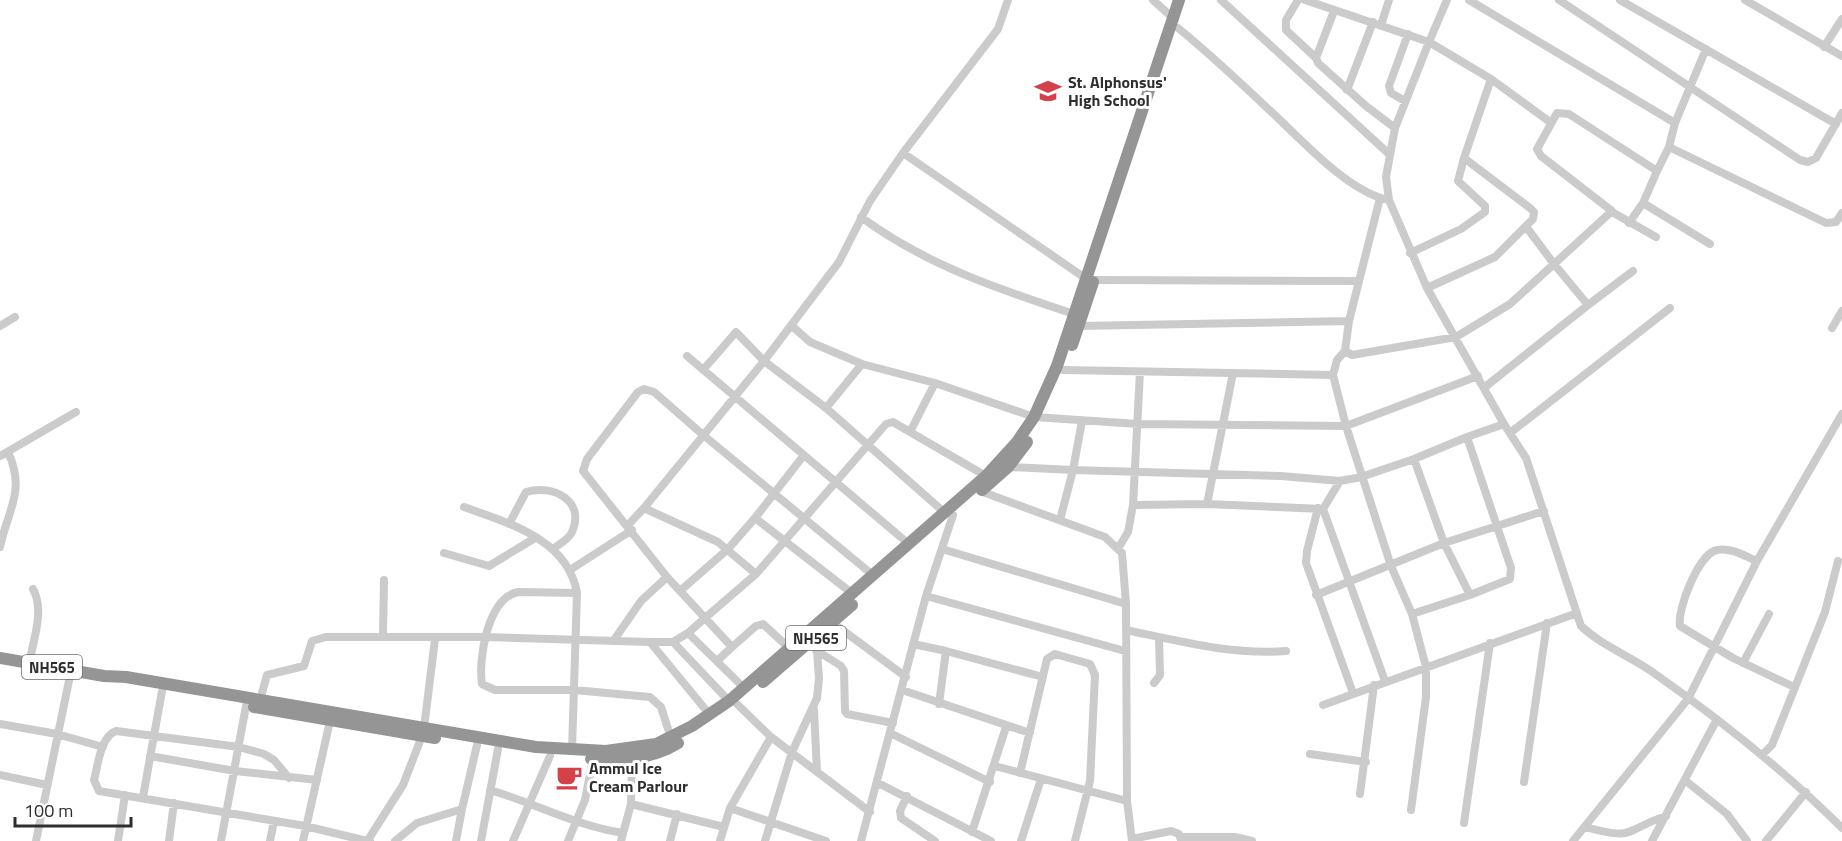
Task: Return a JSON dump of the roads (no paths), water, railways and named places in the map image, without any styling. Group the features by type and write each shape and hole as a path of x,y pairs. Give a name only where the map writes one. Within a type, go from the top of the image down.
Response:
{"highway":[{"name":"NH565","path":"104,676 112,681 162,691 330,721 572,750 631,750 656,744 671,738 733,702 744,688 789,648 910,545 981,491 1008,467 1063,370 1079,326 1090,279 1175,23 1179,0"},
{"name":"NH565","path":"1175,23 1187,0"},
{"name":"NH565","path":"0,658 260,700 498,749 549,756 632,760 674,745 816,644 832,623 949,514 986,476 1038,417 1074,314 1090,279"}],"street":[{"path":"570,570 630,528 702,434 792,326 839,262 881,182 998,29 1008,0"},
{"path":"1153,0 1320,158 1380,198 1389,200"},
{"path":"1221,0 1389,154"},
{"path":"1298,0 1286,20 1286,30 1316,58 1320,66 1395,128"},
{"path":"1305,0 1429,42 1491,79 1550,122"},
{"path":"1347,90 1389,0"},
{"path":"1447,0 1395,128 1386,177 1389,200 1427,288 1504,424 1526,458 1581,626 1593,636 1650,670 1762,755 1806,792 1842,828"},
{"path":"1469,0 1675,123"},
{"path":"1559,0 1800,160 1808,162 1816,158 1842,113"},
{"path":"1620,0 1836,124"},
{"path":"1745,0 1842,56"},
{"path":"1316,58 1334,11"},
{"path":"1824,47 1842,20"},
{"path":"1405,101 1391,93 1389,86 1408,34"},
{"path":"1629,223 1643,203 1669,147 1675,123 1706,49"},
{"path":"1410,253 1461,229 1485,212 1485,206 1458,181 1491,79"},
{"path":"1656,237 1612,212 1541,156 1538,144 1557,113 1566,112 1657,171"},
{"path":"1669,147 1826,223 1836,222 1842,213"},
{"path":"903,153 1090,279 1359,281"},
{"path":"1427,288 1495,257 1527,228 1533,219 1534,212 1464,158"},
{"path":"1380,198 1348,321 1345,351 1337,360 1333,375 1361,477 1391,566 1412,614 1426,667 1426,697 1411,810"},
{"path":"1643,203 1710,244"},
{"path":"1345,351 1352,355 1456,337 1510,304 1612,212"},
{"path":"861,217 905,248 930,261 976,281 1074,314"},
{"path":"1527,228 1588,305"},
{"path":"1485,387 1633,270"},
{"path":"1510,433 1670,308"},
{"path":"1832,328 1842,311"},
{"path":"0,326 15,317"},
{"path":"1079,326 1348,321"},
{"path":"792,326 810,342 862,364 935,383 1038,417 1082,421 1138,424 1346,426 1478,376"},
{"path":"703,370 736,332 764,361 825,408 949,514 942,549 926,596 861,841"},
{"path":"687,356 910,545"},
{"path":"825,408 862,364"},
{"path":"1063,370 1333,375"},
{"path":"1119,547 1128,532 1133,506 1140,372"},
{"path":"1207,504 1233,373"},
{"path":"910,432 935,383"},
{"path":"732,647 667,577 630,528 589,481 583,467 638,392 649,389 654,392 773,494 874,576"},
{"path":"0,456 76,412"},
{"path":"1573,841 1688,699 1757,561 1842,414"},
{"path":"1059,520 1073,470 1082,421"},
{"path":"260,700 267,675 304,666 315,638 485,637 673,642 688,633 756,574 835,481 890,422 986,476"},
{"path":"1008,467 1340,481 1361,477 1414,459 1504,424"},
{"path":"1412,614 1510,579 1511,568 1467,437"},
{"path":"0,547 17,488 16,469 8,452"},
{"path":"680,591 728,549 804,454"},
{"path":"1414,459 1444,543 1470,595"},
{"path":"1340,481 1320,508 1306,551 1308,571 1353,693"},
{"path":"509,524 526,492 543,490 561,493 566,496 572,508 572,533 554,548"},
{"path":"981,491 1106,537 1119,547 1125,565 1127,801 1132,840 1171,831 1181,839 1235,837 1252,841"},
{"path":"1133,506 1207,504 1320,508"},
{"path":"464,507 509,524 554,548 570,570 577,593 572,750"},
{"path":"644,508 702,533 728,549 756,574"},
{"path":"1320,508 1386,681"},
{"path":"1316,595 1444,543 1544,511"},
{"path":"755,518 854,594"},
{"path":"444,553 489,566 535,538"},
{"path":"942,549 1126,604"},
{"path":"1757,561 1731,550 1714,550 1705,556 1679,609 1680,626 1714,648 1794,687"},
{"path":"1762,755 1772,745 1828,603 1842,552"},
{"path":"614,640 641,601 667,577"},
{"path":"383,636 384,580"},
{"path":"29,664 38,611 37,595 33,589"},
{"path":"577,593 509,594 501,600 485,637 481,680 485,687 495,690 574,690 650,696 661,707 671,738"},
{"path":"926,596 1125,651"},
{"path":"1323,705 1577,613"},
{"path":"1743,663 1769,614"},
{"path":"832,623 906,676"},
{"path":"1524,782 1547,623"},
{"path":"718,660 756,626 764,624 789,648"},
{"path":"1126,630 1208,647 1263,653 1286,651"},
{"path":"688,633 744,688"},
{"path":"1154,683 1160,675 1159,637"},
{"path":"289,778 274,760 239,747 116,731 108,736 103,747 94,784 99,791 143,797 227,815 305,826 369,841 403,784 423,732 435,639"},
{"path":"650,642 710,715"},
{"path":"673,642 771,737 870,812"},
{"path":"1464,823 1490,643"},
{"path":"816,644 819,678 814,708 817,771"},
{"path":"816,644 844,671 847,714 893,723"},
{"path":"913,644 1043,677"},
{"path":"939,704 945,651"},
{"path":"1020,773 1047,659 1053,654 1092,666 1095,675 1088,791 1075,841"},
{"path":"36,841 70,670"},
{"path":"1360,794 1366,762 1374,685"},
{"path":"902,690 1006,727 1030,733"},
{"path":"143,797 162,691"},
{"path":"221,841 246,706"},
{"path":"765,841 792,752 814,708"},
{"path":"303,841 330,721"},
{"path":"1652,841 1716,721"},
{"path":"0,724 57,734 103,747"},
{"path":"972,832 1006,727"},
{"path":"890,733 990,782"},
{"path":"720,841 730,808 771,737"},
{"path":"456,841 477,745"},
{"path":"481,841 498,749"},
{"path":"1310,754 1366,762"},
{"path":"150,756 235,771 317,780"},
{"path":"513,841 549,756"},
{"path":"568,841 591,782 593,759"},
{"path":"490,790 530,802 576,823 622,837 632,804 632,760"},
{"path":"995,766 1127,801"},
{"path":"0,775 47,785"},
{"path":"1021,841 1041,779"},
{"path":"1686,781 1727,814 1747,841"},
{"path":"878,783 991,841"},
{"path":"1766,841 1806,792"},
{"path":"118,841 125,795"},
{"path":"906,796 900,811 901,818 935,841"},
{"path":"169,841 174,803"},
{"path":"632,804 724,827"},
{"path":"730,808 826,841"},
{"path":"395,841 417,823 462,809"},
{"path":"670,841 676,814"},
{"path":"1585,826 1607,836 1621,838 1633,836 1666,816"},
{"path":"270,841 274,821"}],"place":[{"name":"St. Alphonsus' High School","path":"1048,91"},
{"name":"Ammul Ice Cream Parlour","path":"569,777"}]}
